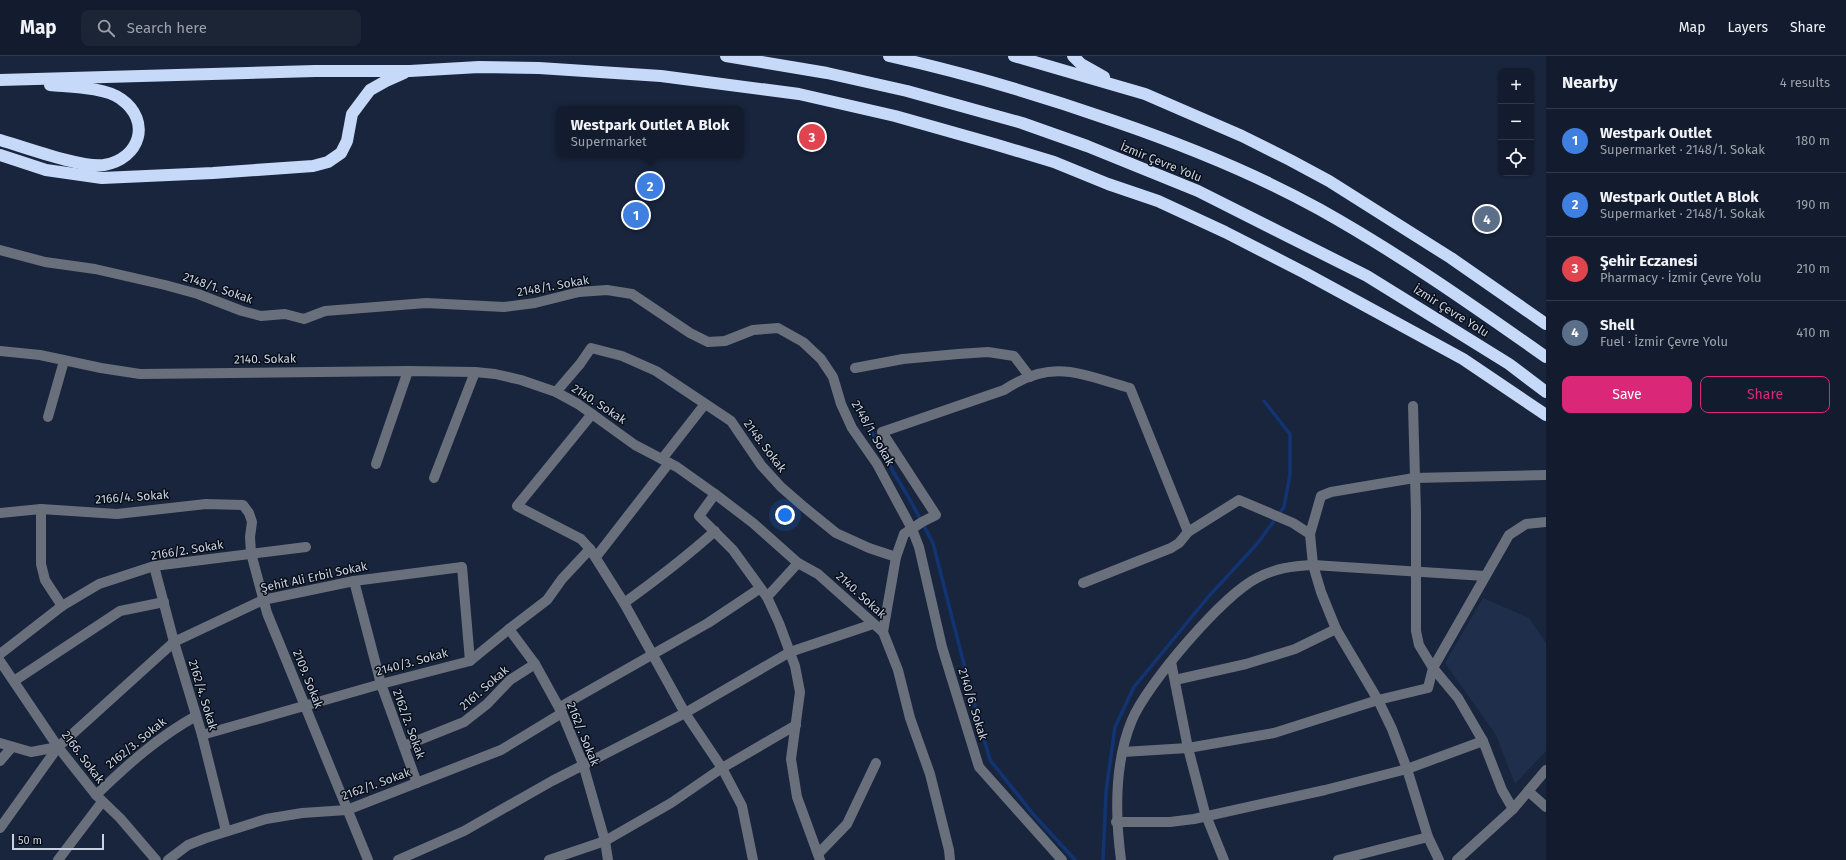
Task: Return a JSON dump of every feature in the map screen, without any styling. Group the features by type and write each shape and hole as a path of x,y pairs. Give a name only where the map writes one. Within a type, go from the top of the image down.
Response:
{"highway":[{"name":"İzmir Çevre Yolu","path":"726,56 827,73 907,91 1022,123 1087,146 1198,191 1367,276 1509,364 1546,392"},
{"name":"İzmir Çevre Yolu","path":"889,56 977,77 1052,100 1153,134 1223,162 1318,209 1456,293 1546,357"},
{"path":"1014,56 1145,94 1242,136 1329,181 1451,258 1546,324"},
{"path":"1073,56 1081,64 1121,87"},
{"path":"5,80 315,71 410,71 479,67 661,76 799,94 895,116 1054,162 1108,184 1158,201 1226,232 1463,359 1546,415"},
{"path":"0,156 46,170 102,178 213,173 313,166 328,162 340,153 348,141 352,114 370,90 386,81 410,71"},
{"path":"0,140 84,164 103,165 121,160 133,151 138,142 139,130 136,119 130,108 121,99 107,92 5,80"}],"street":[{"name":"2148/1. Sokak","path":"0,250 45,262 95,269 165,284 198,294 242,311 261,316 285,314 304,319 325,311 426,303 504,307 535,303 579,292 607,290 632,294 690,333 708,342 725,340 754,330 778,328 803,342 821,359 832,377 841,404 852,428 877,464 912,529"},
{"name":"2148. Sokak","path":"556,392 580,364 591,348 622,356 656,371 731,421 761,465 781,487 836,533 869,548 896,557"},
{"name":"2140. Sokak","path":"0,351 40,355 64,361 140,374 408,370 475,372 495,374 521,380 556,392 578,404 635,445 666,461 715,494 753,523 798,563 818,574 872,624 883,632 898,670 910,718 930,774 949,850 950,860"},
{"path":"855,368 873,366 904,359 988,352 1014,356 1030,378"},
{"path":"48,417 64,361"},
{"path":"376,464 408,370"},
{"path":"883,632 896,557 904,534 936,515 882,432 1004,390 1022,379 1030,378 1038,373 1050,370 1074,372 1130,388 1188,532"},
{"path":"434,478 475,372"},
{"name":"2140/3. Sokak","path":"202,735 381,684 470,661 547,600 562,579 593,553 666,461 705,404"},
{"path":"1413,406 1416,631 1419,646 1433,668 1458,698 1483,741 1502,790 1513,809"},
{"path":"592,414 517,506 581,539 593,553 654,654 685,713 722,768 742,806 753,860"},
{"path":"1439,860 1428,837 1407,769 1378,700 1336,629 1321,592 1313,565 1310,534 1321,496 1331,492 1414,478 1546,475"},
{"path":"715,494 699,516 733,550 759,589 767,597 790,652 800,692 791,759 797,796 819,857 847,824 876,763"},
{"path":"1083,583 1171,548 1179,543 1188,532 1239,500 1254,505 1293,523 1310,534"},
{"name":"2166/4. Sokak","path":"0,513 40,509 117,514 206,504 243,505"},
{"name":"2109. Sokak","path":"243,505 249,513 252,522 250,537 251,553 267,614 368,860"},
{"path":"40,509 40,564 44,580 62,606"},
{"path":"1123,752 1188,748 1274,733 1378,700 1428,688 1433,668 1508,535 1526,524 1546,522"},
{"name":"2140/6. Sokak","path":"912,529 919,547 942,647 979,767 1062,860"},
{"path":"624,603 672,568 715,531"},
{"name":"2166/2. Sokak","path":"0,654 62,606 99,584 154,566 306,547"},
{"path":"767,597 798,563"},
{"path":"1121,860 1116,822 1123,752 1132,719 1152,687 1171,662 1226,601 1257,578 1286,566 1313,565 1485,576"},
{"name":"2162/4. Sokak","path":"154,566 174,642 202,735 226,831"},
{"name":"Şehit Ali Erbil Sokak","path":"0,828 58,747 174,642 263,600 354,581 462,567 470,661"},
{"name":"2162/2. Sokak","path":"354,581 381,684 417,783"},
{"name":"2162/1. Sokak","path":"168,860 188,845 226,831 266,819 302,813 347,810 501,750 561,710 708,623 759,589"},
{"path":"14,681 120,611 164,602"},
{"path":"398,860 464,831 583,764 685,713 790,652 872,624"},
{"name":"2162/. Sokak","path":"509,629 535,664 561,710 583,764 605,841 608,860"},
{"path":"1175,680 1246,664 1295,649 1336,629"},
{"name":"2166. Sokak","path":"0,661 58,747 99,799 120,818 156,860"},
{"path":"1171,662 1188,748 1206,816 1224,860"},
{"name":"2161. Sokak","path":"404,746 464,722 487,704 510,680 535,664"},
{"name":"2162/3. Sokak","path":"58,860 99,799 125,767 174,728 196,716"},
{"path":"549,860 605,841 671,803 722,768 796,725"},
{"path":"1116,822 1170,822 1206,816 1325,790 1407,769 1483,741"},
{"path":"0,743 31,752 58,747"},
{"path":"0,761 12,747"},
{"path":"1457,860 1513,809 1546,770"},
{"path":"1528,791 1546,807"},
{"path":"1338,860 1428,837"}],"shaded area":[{"path":"1483,598 1529,618 1546,643 1546,751 1515,784 1496,735 1445,663"}],"waterway":[{"path":"857,400 879,448 909,498 933,543 990,760 1033,814 1075,860"},
{"path":"1103,860 1106,792 1115,727 1134,687 1209,596 1257,544 1284,507 1290,474 1290,434 1264,401"}],"place":[{"name":"Şehir Eczanesi","path":"812,137"},
{"name":"Westpark Outlet A Blok","path":"650,186"},
{"name":"Westpark Outlet","path":"636,215"},
{"name":"Shell","path":"1487,219"}]}
